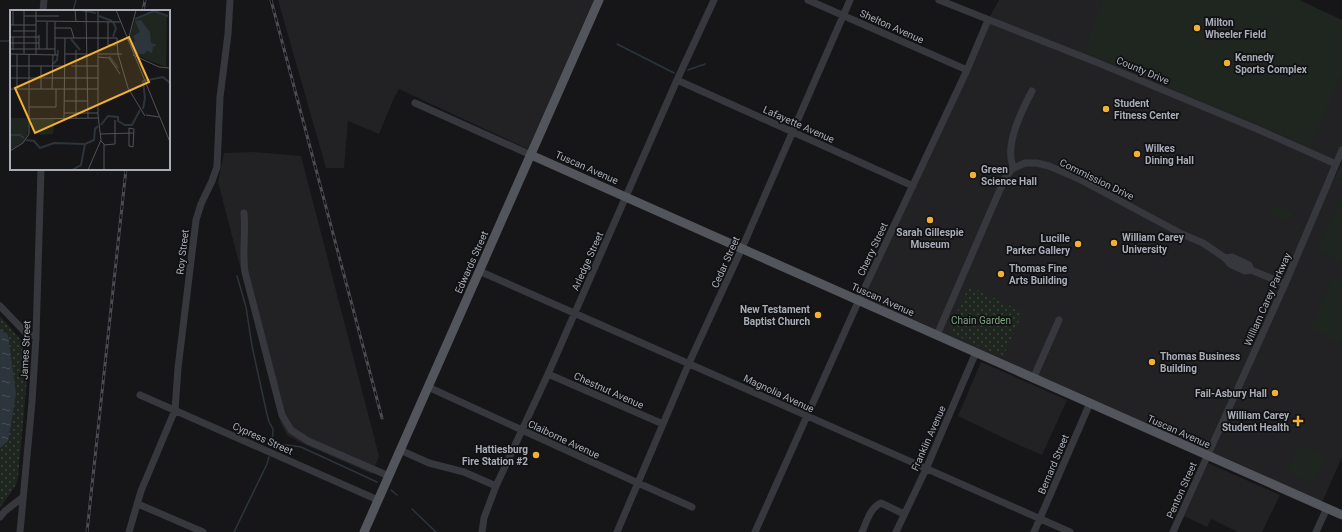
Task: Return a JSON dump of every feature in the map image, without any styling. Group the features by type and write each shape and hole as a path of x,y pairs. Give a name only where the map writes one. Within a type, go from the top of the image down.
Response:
{"main road":[{"name":"Edwards Street","path":"364,532 599,0"},
{"name":"Tuscan Avenue","path":"531,155 1342,514"}],"street":[{"path":"43,10 44,0"},
{"name":"Roy Street","path":"130,532 141,491 175,410 178,368 196,220 200,204 212,181 217,167 220,97 228,34 230,0"},
{"name":"Arledge Street","path":"482,532 484,518 496,486 548,374 677,80 714,0"},
{"name":"Shelton Avenue","path":"808,0 967,70"},
{"name":"Cedar Street","path":"617,532 689,363 742,248 850,0"},
{"name":"County Drive","path":"939,0 1096,62 1257,129 1336,164"},
{"name":"Cherry Street","path":"755,532 858,300 967,70 988,20"},
{"name":"Lafayette Avenue","path":"677,80 913,186"},
{"path":"937,335 1006,178 1014,168 1011,163 1011,148 1014,131 1032,91"},
{"name":"Tuscan Avenue","path":"415,103 531,155"},
{"name":"William Carey Parkway","path":"1207,455 1342,150"},
{"name":"Commission Drive","path":"1014,168 1025,163 1037,163 1062,171 1182,234 1203,243 1225,258 1230,264 1245,271 1250,270 1284,284"},
{"name":"James Street","path":"20,532 32,402 36,337 40,170"},
{"path":"244,213 245,223 243,258 245,272 282,415 291,430 308,441 389,476"},
{"name":"Magnolia Avenue","path":"479,271 1070,532"},
{"path":"0,306 26,333 36,337"},
{"path":"1033,378 1059,320"},
{"name":"Franklin Avenue","path":"896,532 926,469 976,352"},
{"name":"Chestnut Avenue","path":"548,374 663,424"},
{"name":"Claiborne Avenue","path":"428,387 692,507"},
{"name":"Cypress Street","path":"140,395 378,500"},
{"name":"Bernard Street","path":"1034,532 1090,403"},
{"path":"400,450 425,461 464,472 496,486"},
{"name":"Penton Street","path":"1173,532 1207,455"},
{"path":"0,517 5,511 23,497"},
{"path":"862,532 872,510 876,505 881,503 904,514"},
{"path":"138,504 204,532"},
{"path":"1316,532 1327,508"}],"shaded area":[{"path":"278,0 594,0 528,149 399,89 379,134 348,121 344,168 326,168"},
{"name":"William Carey University","path":"999,0 1299,0 1342,20 1342,151 1331,175 1342,180 1342,457 1321,505 859,300 988,20"},
{"path":"253,152 301,156 379,456 372,474 299,442 287,435 281,424 218,182 224,153"},
{"path":"981,362 1067,400 1042,455 958,416"},
{"path":"1208,463 1280,495 1262,532 1238,532 1211,519 1207,527 1184,516"}],"green space":[{"name":"Kennedy Sports Complex","path":"1103,0 1299,0 1342,20 1342,75 1310,146 1084,52"},
{"path":"1342,162 1342,180 1335,177"},
{"path":"1341,199 1342,200 1342,261 1317,249"},
{"path":"1275,205 1294,213 1290,222 1271,213"},
{"path":"1333,277 1342,281 1342,343 1310,329"},
{"name":"Chain Garden","path":"969,286 1023,312 1003,357 948,332"},
{"path":"0,316 21,340 24,349 27,379 18,477 16,485 0,508"},
{"path":"1300,444 1326,456 1313,484 1287,472"}],"water":[{"path":"0,329 8,335 16,394 8,441 0,448"}],"waterway":[{"path":"73,10 76,0"},
{"path":"0,41 10,41"},
{"path":"617,44 674,73"},
{"path":"688,70 705,64"},
{"path":"237,276 246,307 252,346 266,410 269,422 273,429 272,445"},
{"path":"273,443 301,447 377,482"},
{"path":"234,532 269,457"},
{"path":"391,490 397,495"},
{"path":"412,509 436,532"}],"railway":[{"path":"143,10 145,0"},
{"path":"271,0 382,418"},
{"path":"87,532 126,170"}],"place":[{"name":"Milton Wheeler Field","path":"1197,28"},
{"name":"Kennedy Sports Complex","path":"1227,63"},
{"name":"Student Fitness Center","path":"1106,109"},
{"name":"Wilkes Dining Hall","path":"1137,154"},
{"name":"Green Science Hall","path":"973,175"},
{"name":"Sarah Gillespie Museum","path":"930,220"},
{"name":"William Carey University","path":"1114,243"},
{"name":"Lucille Parker Gallery","path":"1078,244"},
{"name":"Thomas Fine Arts Building","path":"1001,274"},
{"name":"New Testament Baptist Church","path":"818,315"},
{"name":"Thomas Business Building","path":"1152,362"},
{"name":"Fail-Asbury Hall","path":"1275,393"},
{"name":"William Carey Student Health","path":"1298,421"},
{"name":"Hattiesburg Fire Station #2","path":"536,455"}]}
